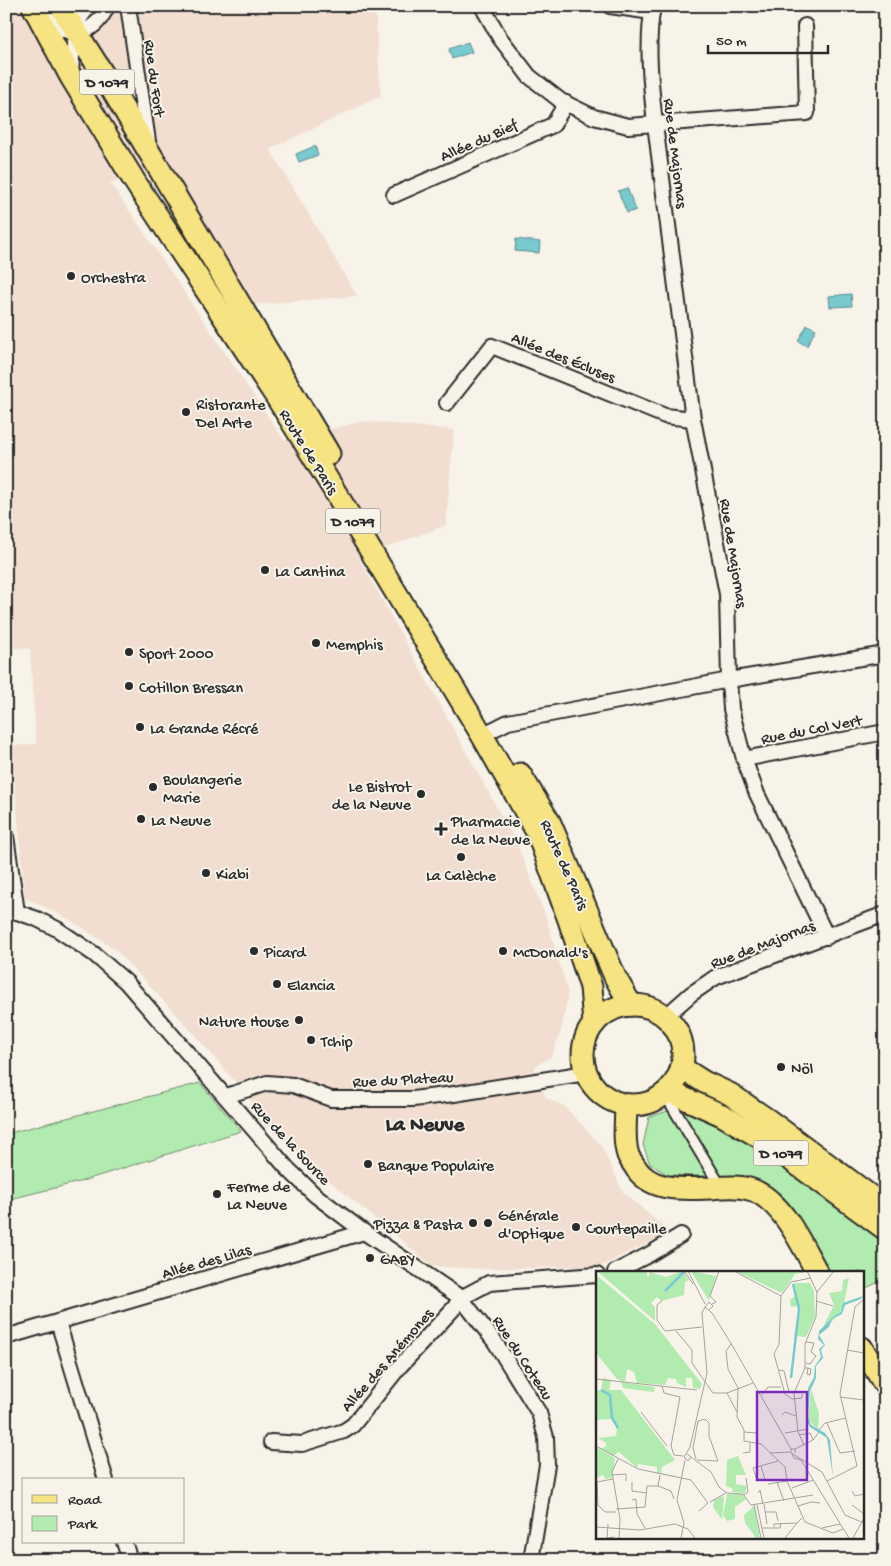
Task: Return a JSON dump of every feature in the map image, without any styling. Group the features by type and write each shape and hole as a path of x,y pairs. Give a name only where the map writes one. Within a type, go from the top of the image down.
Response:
{"main road":[{"name":"Route de Paris","path":"33,6 71,77 135,182 278,398 482,736 536,832 569,920 591,987 594,1024"},
{"name":"Route de Paris","path":"60,6 307,417 443,650 550,823 615,977 631,1005"},
{"path":"631,1005 649,1008 666,1017 675,1028 681,1040 683,1054 682,1068 667,1092 654,1101 640,1105 626,1105 613,1102 601,1095 592,1085 586,1073 583,1060 583,1047 587,1035 594,1024 604,1014 617,1008 631,1005"},
{"name":"D 1079","path":"682,1068 704,1082 730,1094 885,1206"},
{"name":"D 1079","path":"667,1092 722,1115 761,1138 885,1229"},
{"path":"626,1105 625,1137 628,1156 637,1171 651,1183 675,1188 739,1187 755,1191 775,1205 788,1222 817,1271"},
{"path":"864,1351 885,1385"}],"street":[{"path":"42,6 49,19 55,25 68,32 77,33 88,30 97,24 107,6"},
{"path":"71,77 72,56 80,18 89,6"},
{"name":"Rue du Fort","path":"128,6 150,154"},
{"path":"482,6 500,38 530,76 566,103 594,117 628,126 807,113 805,26"},
{"path":"610,6 652,9"},
{"name":"Rue de Majornas","path":"652,9 649,27 654,124 693,419 727,594 731,709 744,759 758,794 827,937 716,977 691,994 666,1017"},
{"name":"Allée du Bief","path":"394,195 553,126 566,103"},
{"name":"Allée des Écluses","path":"446,403 492,346 666,416 693,419"},
{"path":"492,730 508,722 729,680 885,654"},
{"name":"Rue du Col Vert","path":"744,759 885,732"},
{"path":"6,836 12,911"},
{"name":"Rue de la Source","path":"12,911 37,919 94,954 126,982 294,1174 315,1195 364,1232 461,1298"},
{"path":"827,937 885,914"},
{"name":"Rue du Plateau","path":"226,1096 267,1083 293,1085 331,1099 414,1099 586,1073"},
{"path":"667,1092 721,1187"},
{"name":"Allée des Lilas","path":"6,1338 364,1232"},
{"path":"617,1271 681,1235"},
{"path":"461,1298 489,1284 596,1275"},
{"name":"Allée des Anémones","path":"271,1442 302,1444 344,1431 353,1425 402,1365 461,1298"},
{"name":"Rue du Coteau","path":"461,1298 496,1342 539,1413 546,1437 547,1465 531,1560"},
{"path":"58,1322 105,1478"},
{"path":"125,1544 130,1560"}],"shaded area":[{"name":"La Neuve","path":"6,6 375,6 381,96 270,149 357,296 251,305 169,171 110,182 284,440 364,421 454,430 446,525 359,558 517,844 546,917 568,993 562,1028 551,1057 534,1067 546,1098 564,1106 601,1145 623,1192 670,1232 601,1266 480,1269 432,1266 298,1155 187,1026 115,949 65,917 25,898 11,746 36,744 30,649 6,647"}],"green space":[{"path":"200,1083 241,1131 79,1182 6,1200 6,1134"},
{"path":"680,1107 726,1123 885,1235 885,1279 864,1289 864,1271 827,1271 810,1238 782,1197 758,1182 728,1177 668,1175 650,1164 643,1145 649,1117"}],"water":[{"path":"468,42 472,52 452,59 449,49"},
{"path":"315,146 318,155 299,162 296,154"},
{"path":"627,188 636,210 627,213 618,191"},
{"path":"516,239 540,242 539,253 515,251"},
{"path":"851,294 852,306 830,307 829,296"},
{"path":"807,325 816,329 807,346 798,341"}],"place":[{"name":"Orchestra","path":"71,276"},
{"name":"Ristorante Del Arte","path":"186,412"},
{"name":"La Cantina","path":"265,570"},
{"name":"Memphis","path":"316,643"},
{"name":"Sport 2000","path":"129,652"},
{"name":"Cotillon Bressan","path":"129,686"},
{"name":"La Grande Récré","path":"140,727"},
{"name":"Boulangerie Marie","path":"153,787"},
{"name":"Le Bistrot de la Neuve","path":"421,794"},
{"name":"La Neuve","path":"141,819"},
{"name":"Pharmacie de la Neuve","path":"441,829"},
{"name":"La Calèche","path":"461,857"},
{"name":"Kiabi","path":"206,873"},
{"name":"Picard","path":"254,951"},
{"name":"McDonald's","path":"503,951"},
{"name":"Elancia","path":"277,984"},
{"name":"Nature House","path":"299,1020"},
{"name":"Tchip","path":"311,1040"},
{"name":"Nöl","path":"781,1067"},
{"name":"Banque Populaire","path":"368,1164"},
{"name":"Ferme de La Neuve","path":"217,1194"},
{"name":"Pizza & Pasta","path":"473,1223"},
{"name":"Générale d'Optique","path":"488,1223"},
{"name":"Courtepaille","path":"576,1227"},
{"name":"GABY","path":"370,1258"}],"district":[{"name":"La Neuve","path":"425,1123"}]}
